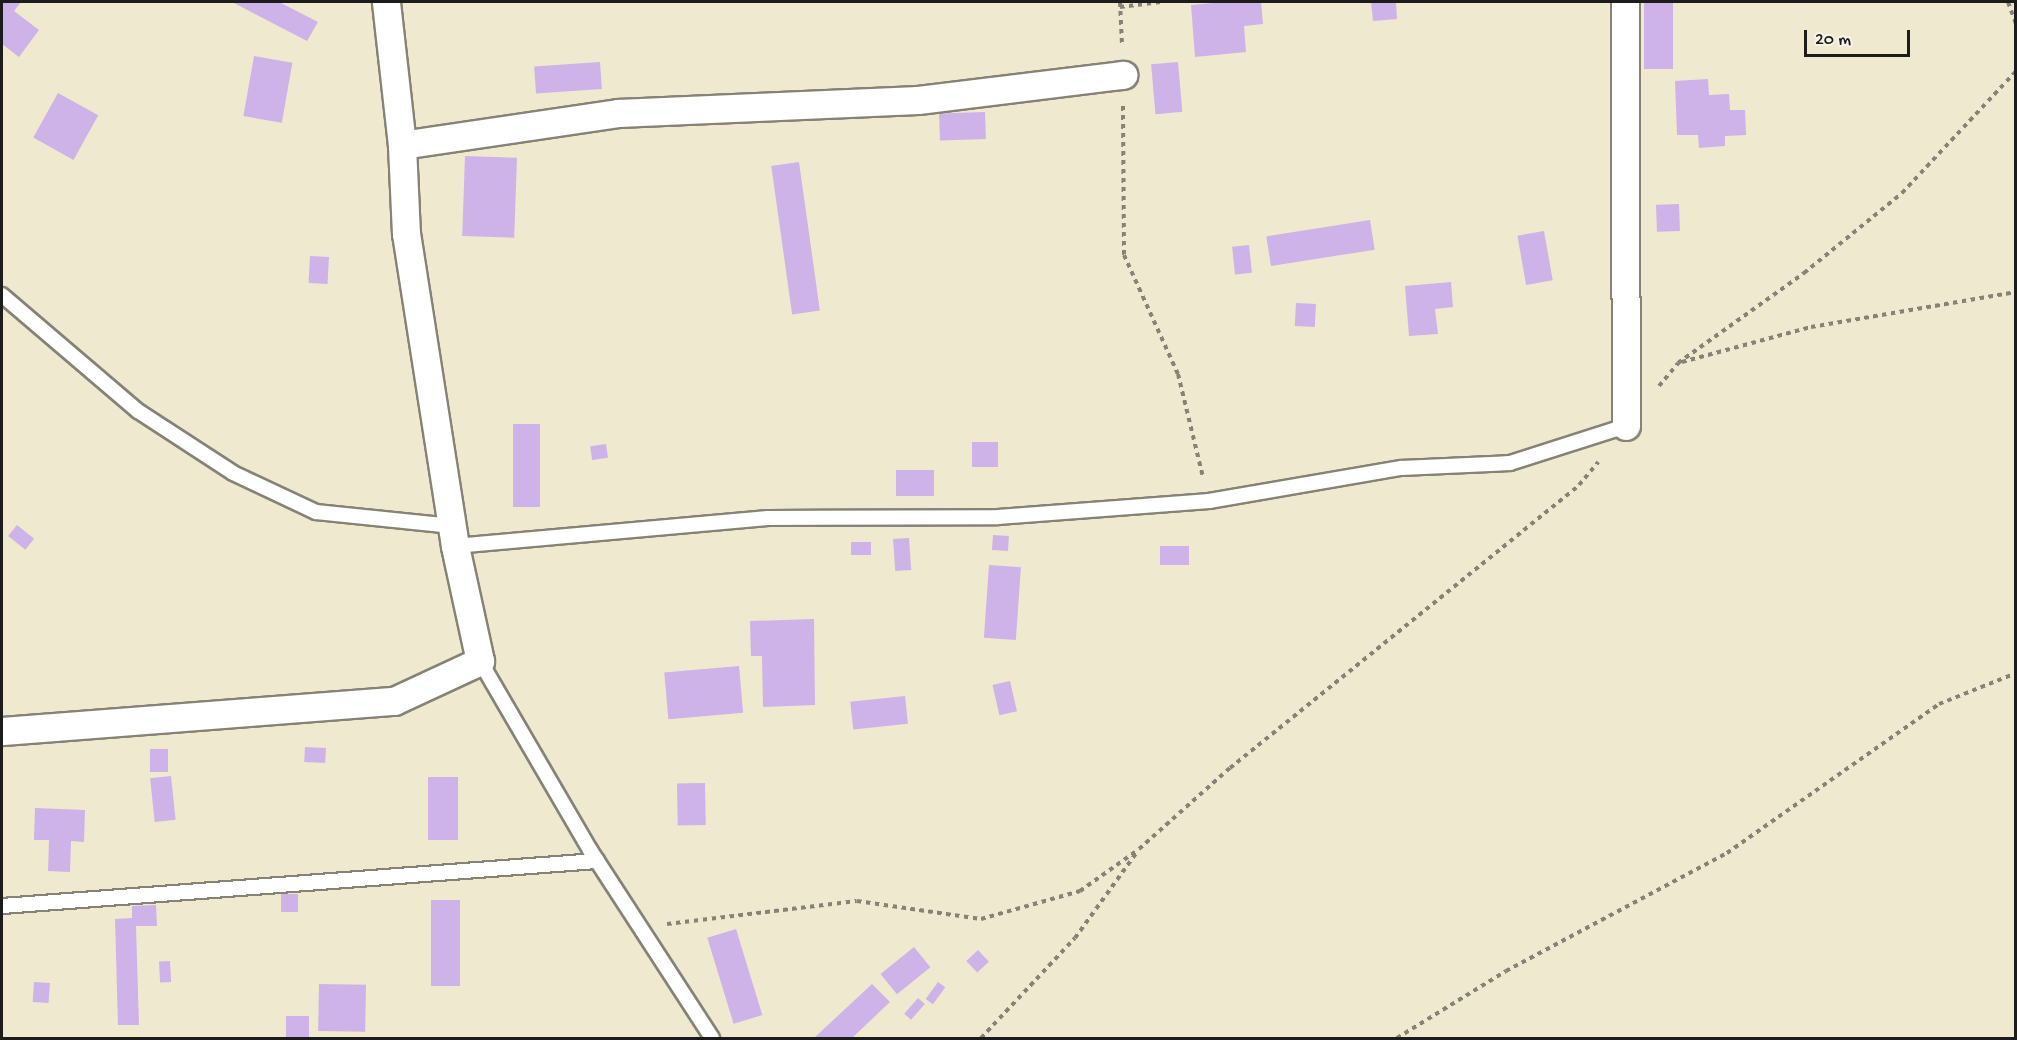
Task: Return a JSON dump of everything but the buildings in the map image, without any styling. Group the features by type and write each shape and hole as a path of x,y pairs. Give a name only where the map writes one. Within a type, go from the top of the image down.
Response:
{"street":[{"path":"2,732 394,701 480,662 453,536 406,234 402,145 386,2"},
{"path":"1625,2 1626,426"},
{"path":"402,145 618,113 918,100 1123,75"}],"lane":[{"path":"2,296 138,411 233,473 316,512 453,536 768,518 998,517 1209,501 1401,468 1510,464 1626,426"},
{"path":"480,662 597,861 712,1038"},
{"path":"2,906 597,861"}],"path":[{"path":"1161,2 1120,4 1125,255 1178,374 1209,501"},
{"path":"2008,2 2008,11 2016,24"},
{"path":"642,927 857,901 981,919 1080,891 1140,849 1230,768 1579,485 1678,363 1804,273 1902,193 2016,71"},
{"path":"1678,363 1811,327 2016,292"},
{"path":"1397,1038 1506,971 1727,853 1939,704 2016,673"},
{"path":"981,1038 1075,938 1140,849"}]}
